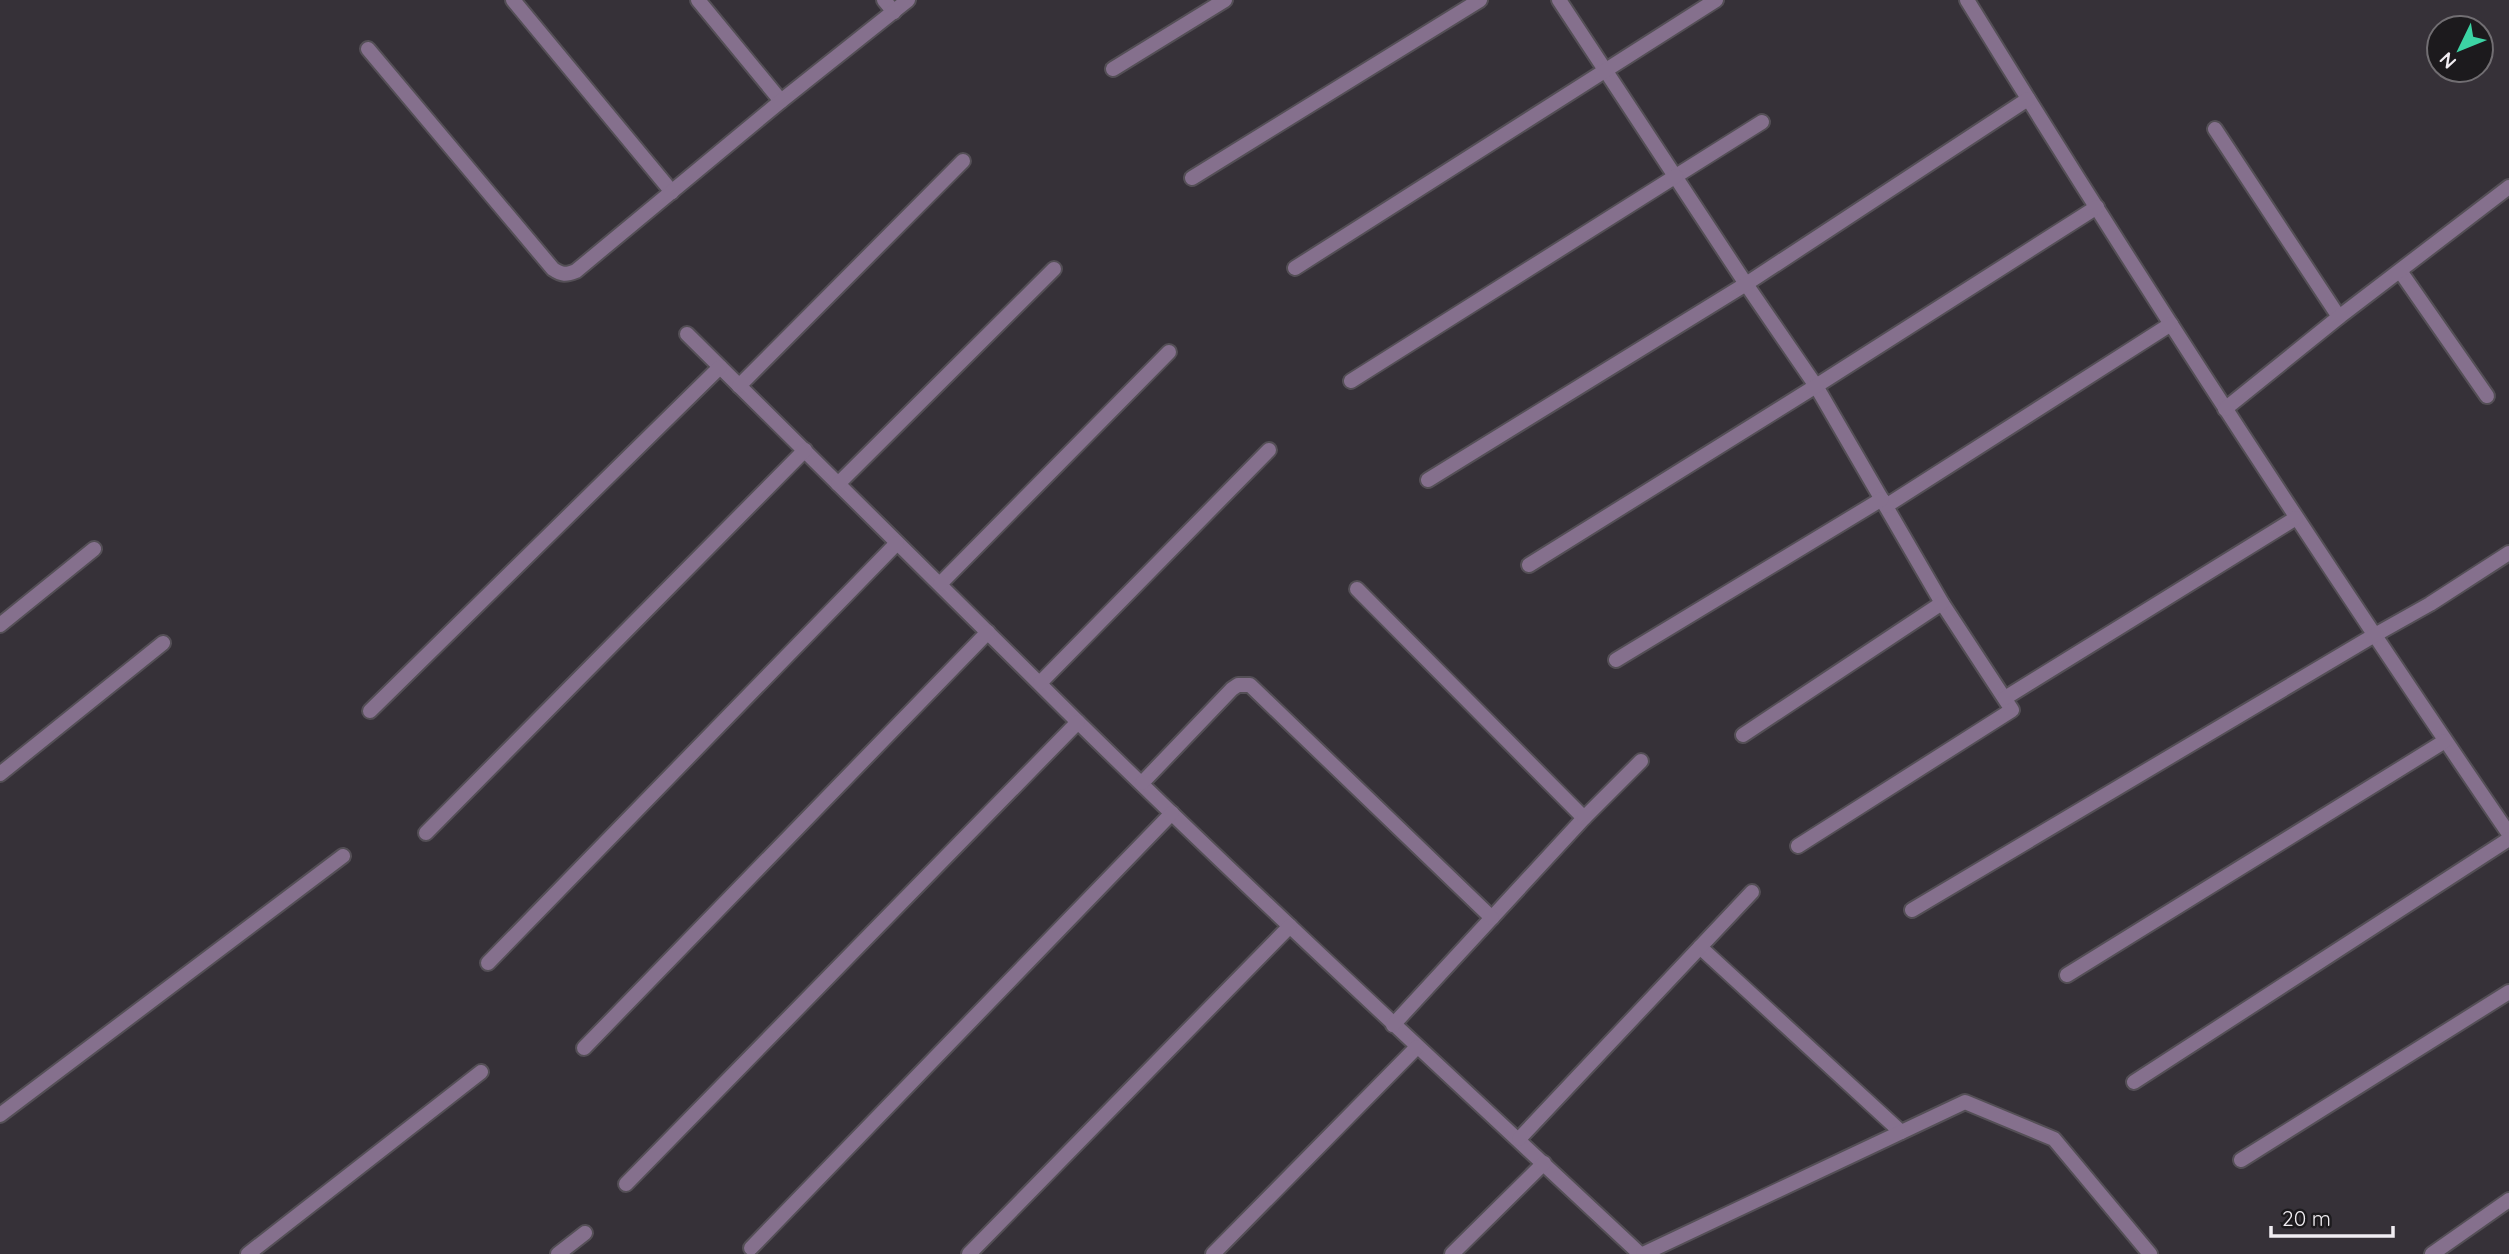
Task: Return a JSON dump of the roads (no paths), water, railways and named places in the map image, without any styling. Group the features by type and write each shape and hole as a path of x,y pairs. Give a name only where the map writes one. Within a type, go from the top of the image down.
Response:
{"street":[{"path":"513,0 672,192"},
{"path":"698,0 780,100"},
{"path":"884,0 894,12"},
{"path":"368,49 560,274 576,271 780,100 908,0"},
{"path":"1113,69 1225,0"},
{"path":"1192,177 1480,0"},
{"path":"1559,0 1816,386 1942,603 2012,710 1798,846"},
{"path":"1295,268 1716,0"},
{"path":"1967,0 2225,409 2373,636 2509,836 2134,1082"},
{"path":"1428,480 1746,284 2028,99"},
{"path":"1351,381 1762,122"},
{"path":"2215,129 2339,317"},
{"path":"739,386 963,161"},
{"path":"2225,409 2339,317 2509,187"},
{"path":"1529,565 2097,207"},
{"path":"838,484 1054,270"},
{"path":"2399,271 2487,396"},
{"path":"1616,660 1884,502 2171,324"},
{"path":"687,334 1172,813 1393,1025 1642,1254 1965,1102 2054,1139 2150,1254"},
{"path":"940,584 1169,352"},
{"path":"370,711 720,367"},
{"path":"426,833 805,450"},
{"path":"1040,683 1269,450"},
{"path":"2004,698 2296,518"},
{"path":"488,963 897,542"},
{"path":"0,625 94,549"},
{"path":"1912,911 2430,604 2509,553"},
{"path":"1357,589 1584,818"},
{"path":"1743,735 1942,603"},
{"path":"584,1048 988,632"},
{"path":"0,774 163,643"},
{"path":"1142,783 1231,689 1238,685 1250,685 1492,918"},
{"path":"626,1184 1078,722"},
{"path":"2067,975 2445,741"},
{"path":"1393,1025 1584,818 1641,761"},
{"path":"751,1248 1172,813"},
{"path":"0,1115 343,856"},
{"path":"1519,1139 1752,892"},
{"path":"969,1254 1290,926"},
{"path":"1700,947 1901,1132"},
{"path":"2241,1160 2509,992"},
{"path":"1213,1254 1417,1046"},
{"path":"247,1254 481,1072"},
{"path":"1452,1254 1544,1163"},
{"path":"2432,1254 2509,1200"},
{"path":"558,1254 585,1233"}]}
